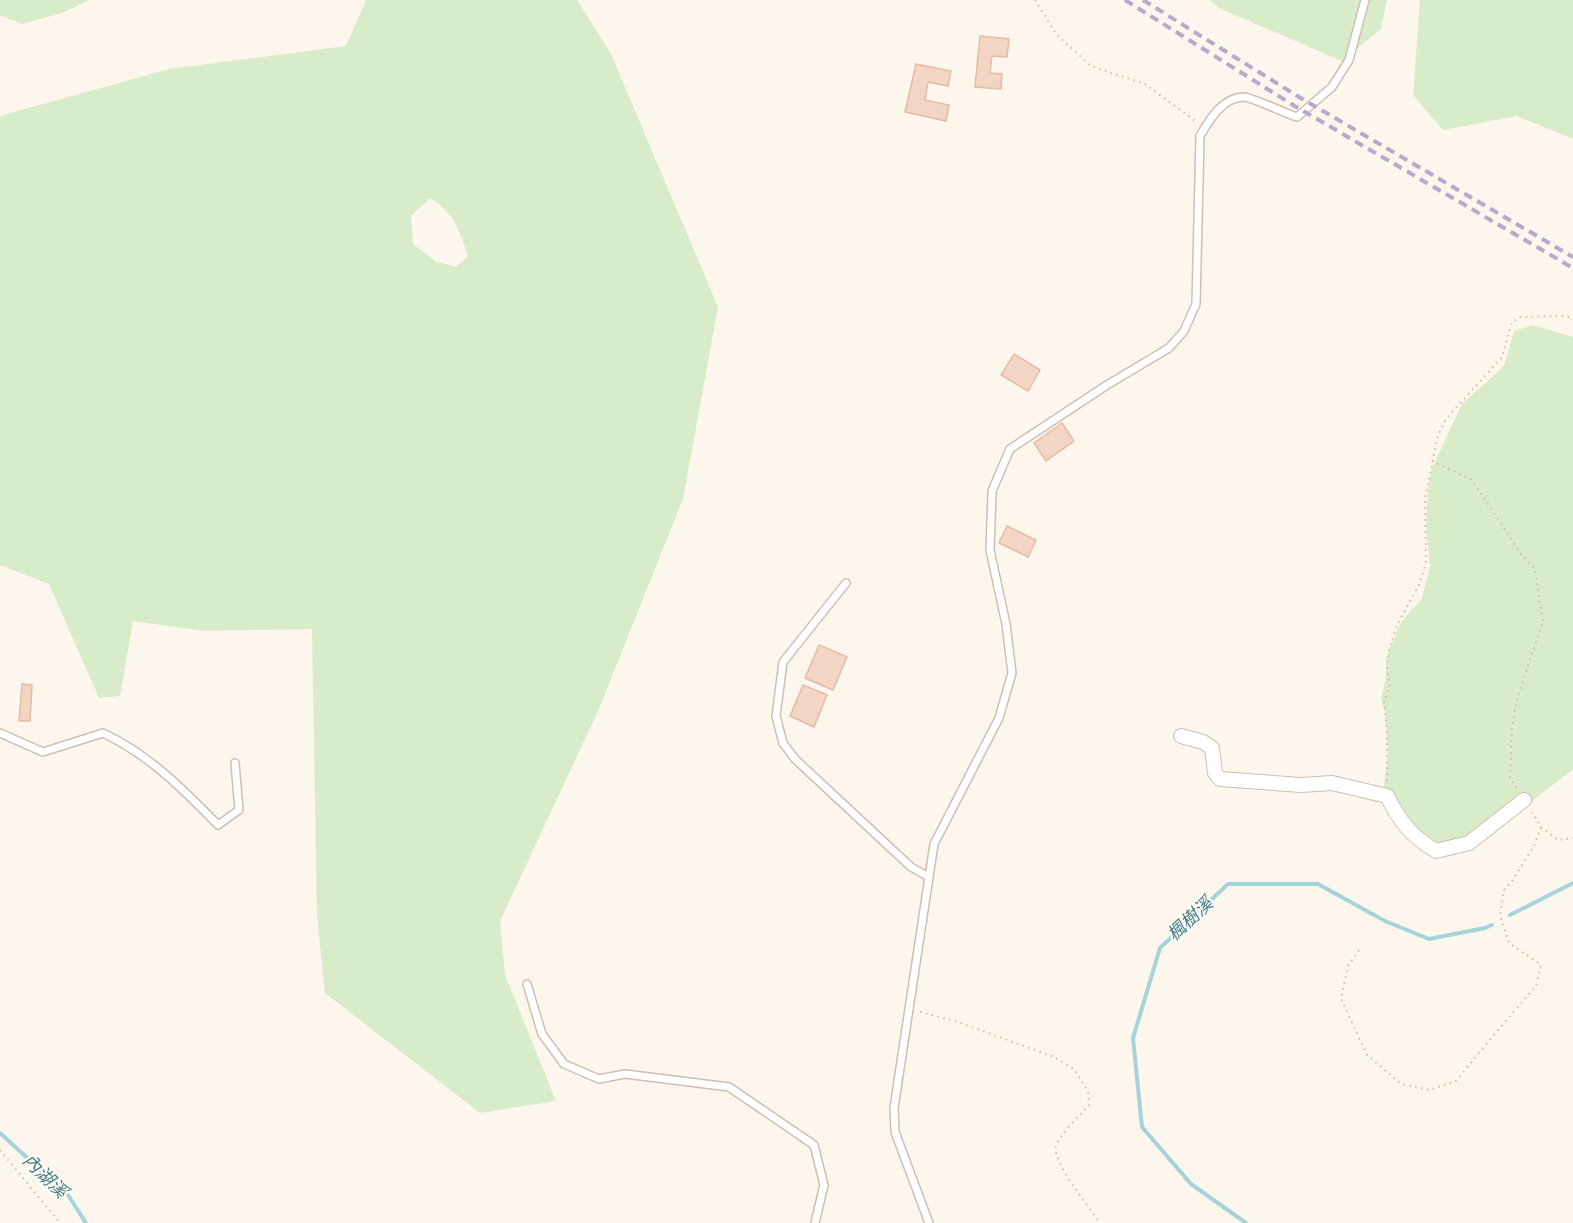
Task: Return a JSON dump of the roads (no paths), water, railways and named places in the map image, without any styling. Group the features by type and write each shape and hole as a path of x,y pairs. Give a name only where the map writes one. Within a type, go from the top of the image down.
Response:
{"street":[{"path":"1181,736 1203,742 1212,748 1215,773 1220,779 1301,785 1332,783 1387,796 1397,815 1418,840 1436,851 1469,843 1524,800"}],"lane":[{"path":"929,1223 895,1132 894,1108 934,844 999,718 1012,673 1006,624 990,550 992,491 1010,449 1107,385 1169,348 1184,331 1196,304 1200,136 1211,116 1227,102 1244,97 1297,117 1332,87 1349,60 1365,0"},
{"path":"846,583 783,662 776,716 783,743 795,759 911,867 929,877"},
{"path":"0,733 43,752 103,733 120,741 167,774 218,825 239,810 235,763"},
{"path":"527,984 542,1034 564,1064 599,1079 625,1074 729,1087 814,1145 824,1185 815,1223"}],"waterway":[{"name":"楓樹溪","path":"1510,915 1573,883"},
{"name":"楓樹溪","path":"1246,1223 1191,1184 1142,1127 1133,1038 1160,948 1228,884 1318,884 1385,921 1429,939 1492,925"},
{"name":"內湖溪","path":"0,1133 68,1195 86,1223"}],"railway":[{"path":"1125,0 1293,105 1573,268"},
{"path":"1143,0 1299,97 1573,257"}]}
